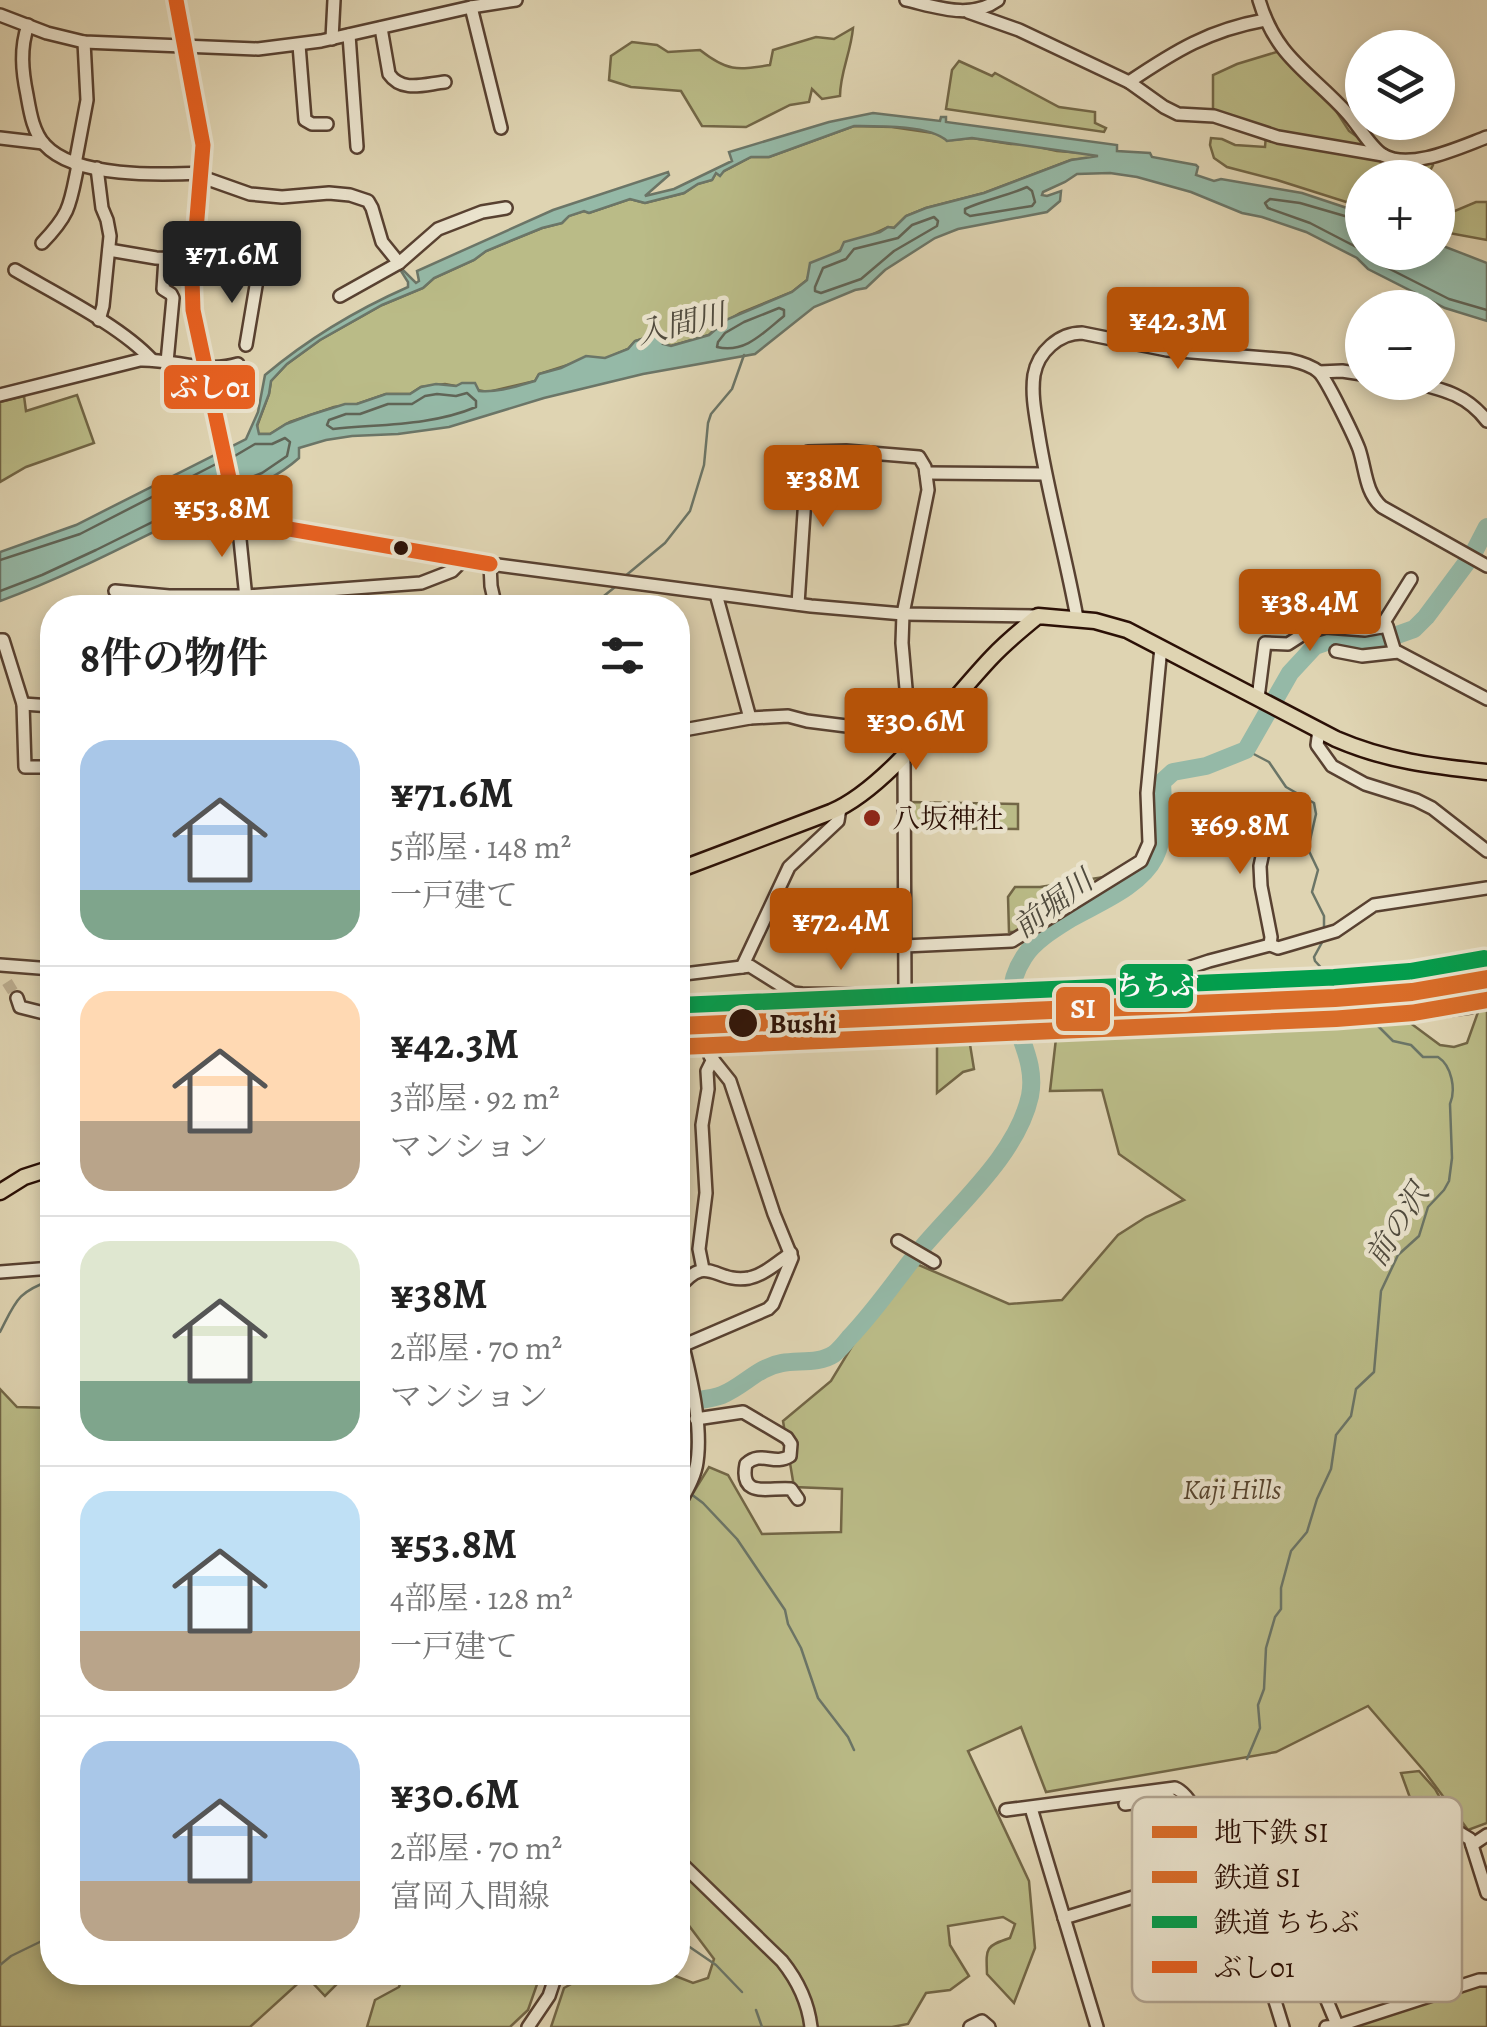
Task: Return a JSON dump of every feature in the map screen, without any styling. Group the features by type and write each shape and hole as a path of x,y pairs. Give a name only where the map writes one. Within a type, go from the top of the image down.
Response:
{"main road":[{"path":"690,865 840,808 874,784 904,753 914,736 994,654 1038,616 1095,620 1128,630 1364,752 1424,766 1487,772"},
{"path":"0,1192 40,1172"}],"street":[{"path":"176,0 201,126 202,175 193,261 193,310 237,514 246,595"},
{"path":"332,39 334,0"},
{"path":"0,15 84,42 258,49 332,39 516,0"},
{"path":"906,0 968,12 1019,30 1129,82 1178,114 1214,116 1278,138 1413,161 1487,137"},
{"path":"968,12 998,0"},
{"path":"1259,0 1272,34 1290,60 1329,94 1384,156"},
{"path":"471,7 501,128"},
{"path":"1129,82 1200,39 1225,28 1265,20"},
{"path":"28,26 22,56 32,121 43,144 55,153 76,164 96,168 158,176 202,175 250,194 350,195 368,201 382,242 399,264"},
{"path":"380,28 392,80 409,86 446,82"},
{"path":"349,35 357,146"},
{"path":"42,243 70,207 87,100 84,42"},
{"path":"300,45 305,120 327,124"},
{"path":"0,138 43,144"},
{"path":"96,168 102,208 108,220 109,250 99,320"},
{"path":"340,296 399,264 438,229 482,212 506,208"},
{"path":"109,250 264,275 246,345"},
{"path":"164,258 163,290 173,298 168,362"},
{"path":"15,270 99,320 152,360"},
{"path":"1077,618 1068,563 1045,474 1034,402 1034,374 1040,358 1068,333 1167,350 1290,360 1309,366 1327,384 1358,448 1372,498 1476,560"},
{"path":"0,395 118,364 152,360 205,370 238,364"},
{"path":"1319,372 1345,371"},
{"path":"1455,396 1471,403 1487,421"},
{"path":"690,728 788,716 914,736 902,643 903,614 928,490 919,457 808,452 798,604"},
{"path":"926,473 1045,474"},
{"path":"237,514 464,560 716,594 903,614 1038,616"},
{"path":"311,595 421,583 452,571 464,560"},
{"path":"490,564 493,595"},
{"path":"1336,651 1362,656 1390,640 1412,579"},
{"path":"115,591 157,595"},
{"path":"716,594 750,718"},
{"path":"1267,703 1265,643 1288,644 1304,632 1326,627 1365,630 1390,640 1487,699"},
{"path":"0,640 23,704 25,767 40,768"},
{"path":"904,946 1012,942 1141,861 1149,843 1147,793 1161,647"},
{"path":"23,704 40,705"},
{"path":"1319,730 1317,746 1332,766 1365,784 1432,808 1487,851"},
{"path":"904,753 905,995"},
{"path":"742,967 789,867 838,821 840,808"},
{"path":"1267,810 1260,886 1270,945"},
{"path":"690,973 750,966 802,994 1012,994 1139,988 1146,982 1210,961 1325,934 1374,906 1487,888"},
{"path":"4,970 40,970"},
{"path":"1410,1015 1470,1008 1487,974"},
{"path":"17,998 20,1007 40,1011"},
{"path":"690,1042 705,1043 730,1081 790,1254 790,1266 768,1309 690,1343"},
{"path":"703,1269 699,1249 706,1194 702,1135 708,1089 706,1070 713,1060"},
{"path":"898,1240 934,1262"},
{"path":"690,1276 703,1269 727,1278 747,1278 764,1272 790,1254"},
{"path":"0,1272 40,1269"},
{"path":"690,1382 698,1459 690,1479"},
{"path":"696,1417 743,1412 788,1438 790,1456 777,1461 753,1458 746,1464 744,1474 756,1489 791,1489 798,1498"},
{"path":"1006,1810 1176,1788 1186,1797"},
{"path":"1125,1804 1132,1803"},
{"path":"1031,1808 1097,2027"},
{"path":"1462,1834 1470,1839 1487,1893"},
{"path":"1472,1845 1487,1835"},
{"path":"690,1872 793,1975 806,2001 811,2027"},
{"path":"1064,1918 1132,1898"},
{"path":"528,2027 553,1985"},
{"path":"1275,2002 1283,2027"},
{"path":"1328,2002 1338,2026"},
{"path":"1326,2027 1413,2002"},
{"path":"970,2027 982,2021 988,2027"}],"green space":[{"path":"853,28 840,96 822,99 812,89 809,102 790,105 746,127 702,126 681,91 631,87 609,80 611,56 632,42 657,45 668,52 700,50 726,66 749,68 770,65 773,50 816,37 834,39"},
{"path":"1280,51 1331,103 1345,125 1345,140 1361,140 1389,160 1345,160 1345,202 1227,167 1214,158 1211,138 1265,147 1266,135 1213,113 1213,75"},
{"path":"959,61 992,76 995,73 1059,107 1095,112 1095,123 1106,128 1104,132 946,109 952,70"},
{"path":"854,126 892,127 940,134 952,140 972,138 1025,144 1099,157 1071,160 984,193 906,216 894,228 888,227 842,249 811,268 807,280 792,292 740,313 709,335 671,346 655,335 635,341 628,349 605,359 571,364 539,374 535,381 488,392 445,384 421,387 410,394 386,394 290,422 270,434 258,434 271,381 287,364 320,340 486,251 584,211 589,213 630,199 645,203 684,193 751,157 769,157"},
{"path":"1487,202 1487,240 1455,234 1455,211"},
{"path":"77,395 94,443 26,467 0,482 0,402 24,396 26,411"},
{"path":"909,802 1018,804 1018,829 914,828 909,824"},
{"path":"1104,877 1015,932 1009,932 1008,897 1015,887"},
{"name":"Kaji Hills","path":"1487,987 1487,1823 1468,1830 1462,1822 1462,1797 1444,1797 1368,1706 1276,1752 1046,1792 1021,1727 968,1751 1029,1881 1035,1948 1014,2003 987,1974 989,1949 1010,1938 1015,1924 1003,1917 948,1926 950,1945 969,1976 950,1990 926,1993 908,2024 551,2027 564,1988 569,1985 690,1985 708,1978 714,1959 690,1927 690,1492 709,1467 728,1475 762,1534 841,1532 842,1489 794,1487 783,1421 831,1381 905,1259 1009,1304 1062,1300 1118,1235 1184,1200 1119,1154 1102,1090 1050,1091 1058,1021 1370,1002 1405,1019 1440,1045 1454,1047 1467,1043"},
{"path":"967,1026 974,1069 963,1072 937,1093 937,1027"},
{"path":"0,1389 17,1407 40,1408 40,1985 296,1985 250,2027 0,2027"},
{"path":"1419,1771 1440,1797 1410,1797 1401,1773"},
{"path":"315,1985 336,1985 325,1996"},
{"path":"537,1985 528,2010 510,2027 367,2027 375,2000 399,1987"},
{"path":"1487,1985 1487,2027 1352,2027 1428,2002 1462,2002 1462,1991"}],"water":[{"name":"入間川","path":"873,113 940,121 946,117 946,122 1117,145 1117,151 1150,153 1152,157 1196,165 1196,175 1214,181 1302,193 1345,207 1345,252 1306,232 1242,213 1191,192 1137,177 1077,174 1043,192 1047,196 1061,191 1060,201 1047,212 958,229 935,238 885,270 866,288 814,307 755,354 643,374 449,427 352,436 299,448 299,458 265,481 78,569 0,601 0,552 76,525 246,439 258,412 265,375 334,326 408,287 401,271 416,283 417,271 553,210 668,172 645,196 674,189 732,161 729,152","holes":["854,126 929,132 947,141 972,138 1098,156 1071,160 984,193 926,208 906,216 894,228 844,242 840,251 810,263 807,280 792,292 728,319 709,335 671,346 663,344 666,337 655,335 605,358 586,356 539,374 535,381 500,390 479,391 475,383 462,383 421,387 410,394 386,394 310,415 270,434 259,434 257,425 271,381 287,364 320,340 486,251 584,211 589,213 630,199 645,203 684,193 751,157 769,157"]},
{"name":"入間川","path":"1455,251 1487,263 1487,321 1455,311 1455,290 1409,290 1370,270 1455,270"}],"waterway":[{"path":"624,577 665,543 690,511 704,465 711,414 732,389 744,355"},
{"name":"前堀川","path":"690,1402 722,1395 773,1365 822,1359 842,1346 996,1163 1022,1119 1031,1078 1012,994 1015,976 1028,951 1057,927 1129,886 1148,868 1161,839 1162,782 1173,772 1206,766 1246,750 1290,673 1315,646 1338,638 1383,640 1414,629 1473,554 1487,527"},
{"path":"605,595 615,587"},
{"name":"前の沢","path":"1246,750 1269,762 1286,787 1314,803 1316,814 1308,849 1318,870 1312,892 1324,916 1324,929"},
{"name":"前の沢","path":"1247,1759 1260,1728 1258,1705 1264,1689 1266,1648 1281,1609 1281,1588 1291,1551 1307,1532 1331,1469 1336,1435 1351,1416 1356,1389 1374,1372 1381,1291 1398,1255 1419,1236 1428,1207 1449,1181 1452,1158 1453,1085 1447,1066 1438,1057 1423,1057 1411,1045 1393,1041 1370,1018 1342,1017 1339,987 1314,957 1325,937"},
{"path":"0,1332 19,1299 40,1285"},
{"path":"691,1494 737,1539 785,1610 818,1698 854,1750"},
{"name":"前堀川","path":"0,1965 40,1942"},
{"path":"690,1947 716,1965 742,1992"},
{"path":"756,2010 762,2027"}],"tunnel":[{"path":"7,982 17,998"}],"metro line":[{"name":"SI","path":"690,1025 1335,998 1412,992 1487,979"}],"rail line":[{"name":"ちちぶ","path":"690,1005 1334,978 1410,972 1484,959"},
{"name":"SI","path":"690,1046 1336,1018 1414,1012 1487,999"}],"transit line":[{"name":"ぶし01","path":"176,0 203,145 193,310 238,520 490,564"}],"place":[{"name":"八坂神社","path":"872,818"},
{"name":"Bushi","path":"743,1023"}]}
